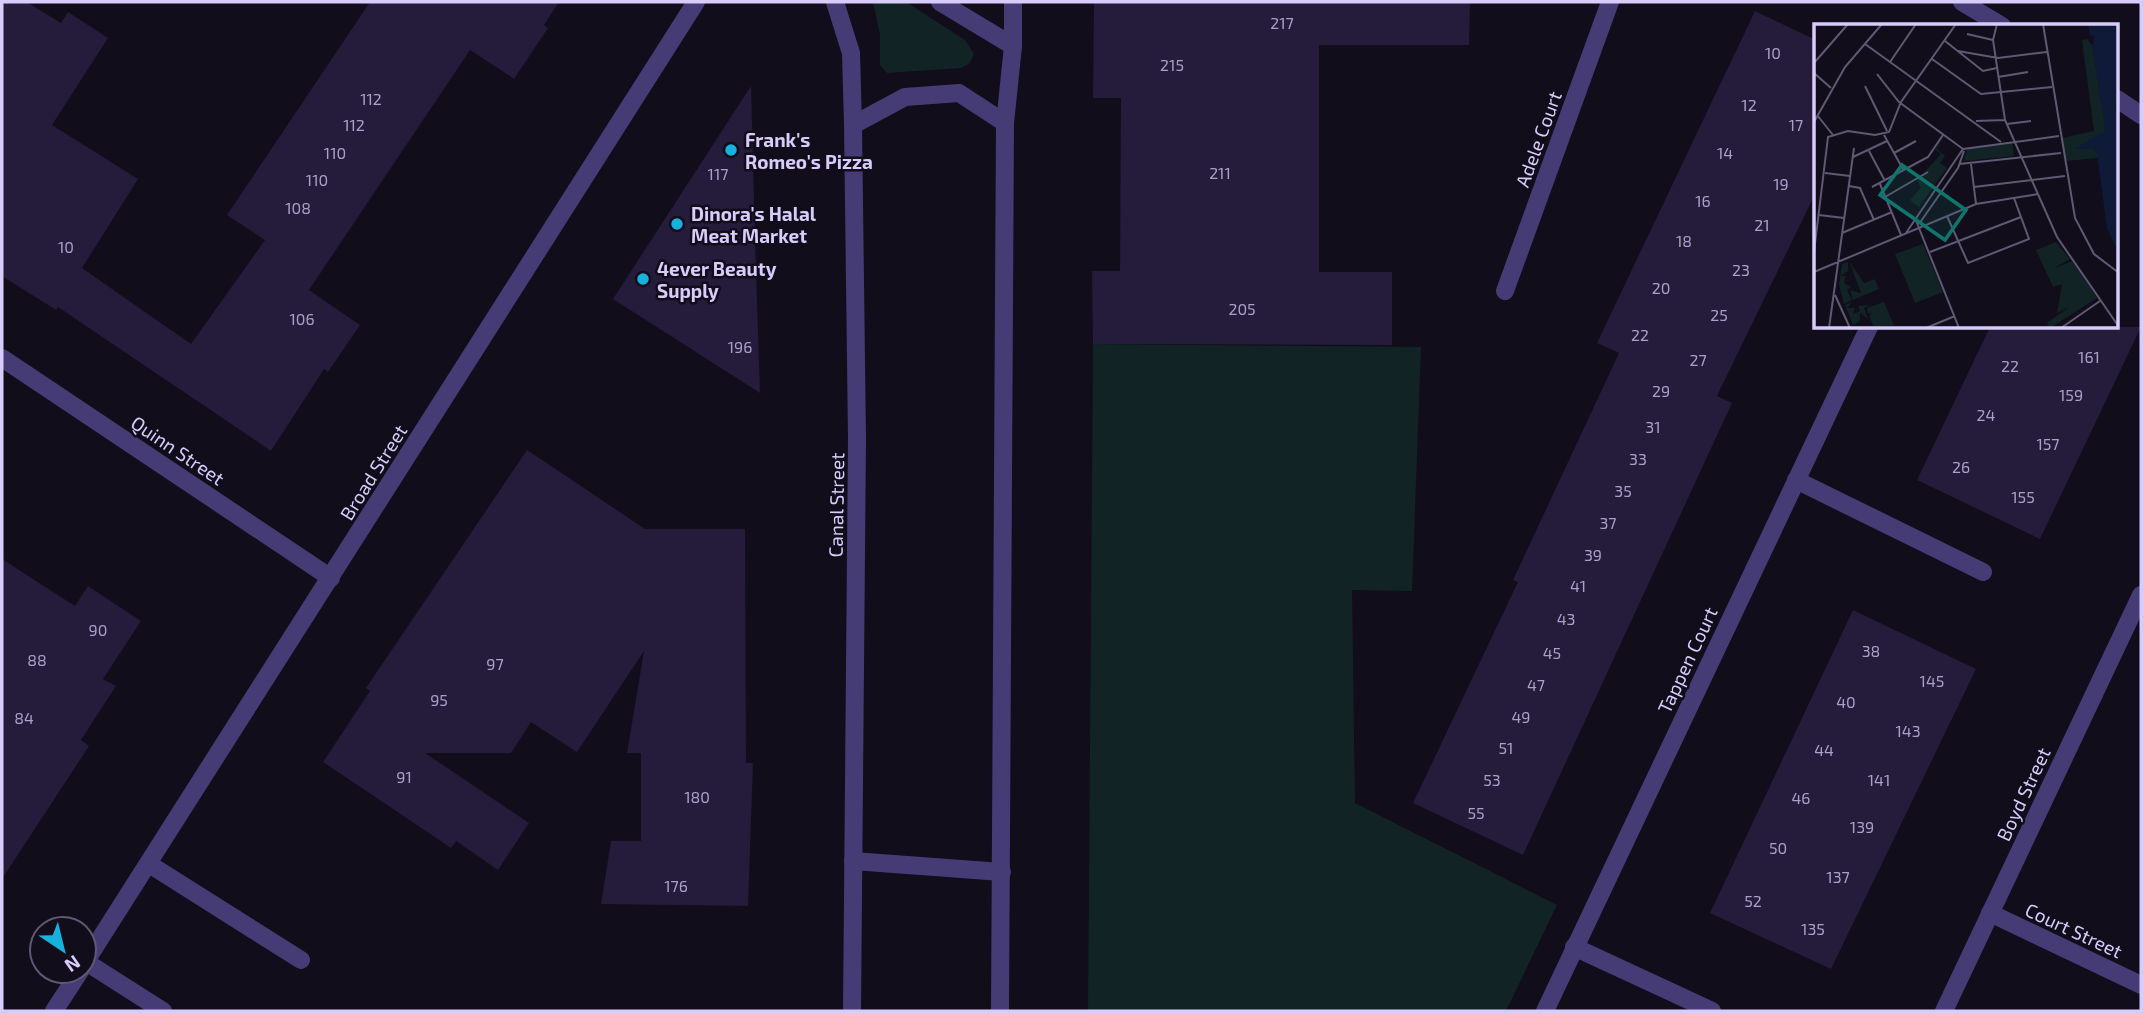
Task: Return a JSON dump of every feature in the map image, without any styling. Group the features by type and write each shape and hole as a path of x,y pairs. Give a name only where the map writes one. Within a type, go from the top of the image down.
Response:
{"street":[{"name":"Broad Street","path":"98,943 696,2"},
{"name":"Canal Street","path":"835,2 851,52 853,125 858,438 852,1011"},
{"path":"940,2 1013,46"},
{"path":"1000,1011 1005,123 1013,46 1013,2"},
{"name":"Adele Court","path":"1505,292 1610,2"},
{"path":"1962,2 1998,24"},
{"path":"853,125 905,97 959,93 1005,123"},
{"path":"2118,100 2141,115"},
{"name":"Tappen Court","path":"1545,1011 1868,329"},
{"name":"Quinn Street","path":"2,358 331,578"},
{"path":"1796,480 1983,572"},
{"name":"Boyd Street","path":"1944,1011 2141,595"},
{"path":"853,861 1002,872"},
{"path":"149,864 300,960"},
{"name":"Court Street","path":"1990,913 2141,985"},
{"path":"1574,947 1712,1011"},
{"path":"98,974 163,1011"},
{"name":"Broad Street","path":"54,1011 71,985"}],"shaded area":[{"path":"873,2 906,2 965,40 974,54 970,63 961,68 887,73 880,65 880,35"},
{"path":"1093,344 1421,347 1412,591 1352,590 1355,803 1557,905 1506,1011 1088,1011"}],"building":[{"path":"2,2 27,2 61,23 68,12 108,38 52,125 138,179 82,268 191,344 265,240 227,215 370,2 559,2 544,25 548,28 514,79 470,50 309,290 360,325 328,372 324,369 271,451 58,307 56,310 2,276"},
{"path":"1094,2 1470,2 1469,45 1319,45 1319,272 1392,272 1392,345 1093,344 1092,271 1120,271 1121,98 1093,98"},
{"path":"1755,11 1814,39 1814,196 1717,396 1732,403 1523,855 1413,803 1518,582 1513,580 1619,353 1597,343"},
{"path":"751,86 755,237 760,393 613,299"},
{"path":"2141,327 2040,539 1917,480 1989,329"},
{"path":"527,450 645,529 745,529 746,763 753,763 748,906 601,904 611,841 641,841 641,753 627,753 644,651 577,752 531,722 511,753 425,753 529,823 498,870 456,841 451,848 323,762 370,691 366,688"},
{"path":"2,559 75,606 88,586 141,621 103,679 116,686 81,740 89,746 2,879"},
{"path":"1853,610 1976,669 1831,969 1710,913"}],"place":[{"name":"Frank's Romeo's Pizza","path":"731,150"},
{"name":"Dinora's Halal Meat Market","path":"677,224"},
{"name":"4ever Beauty Supply","path":"643,279"}]}
